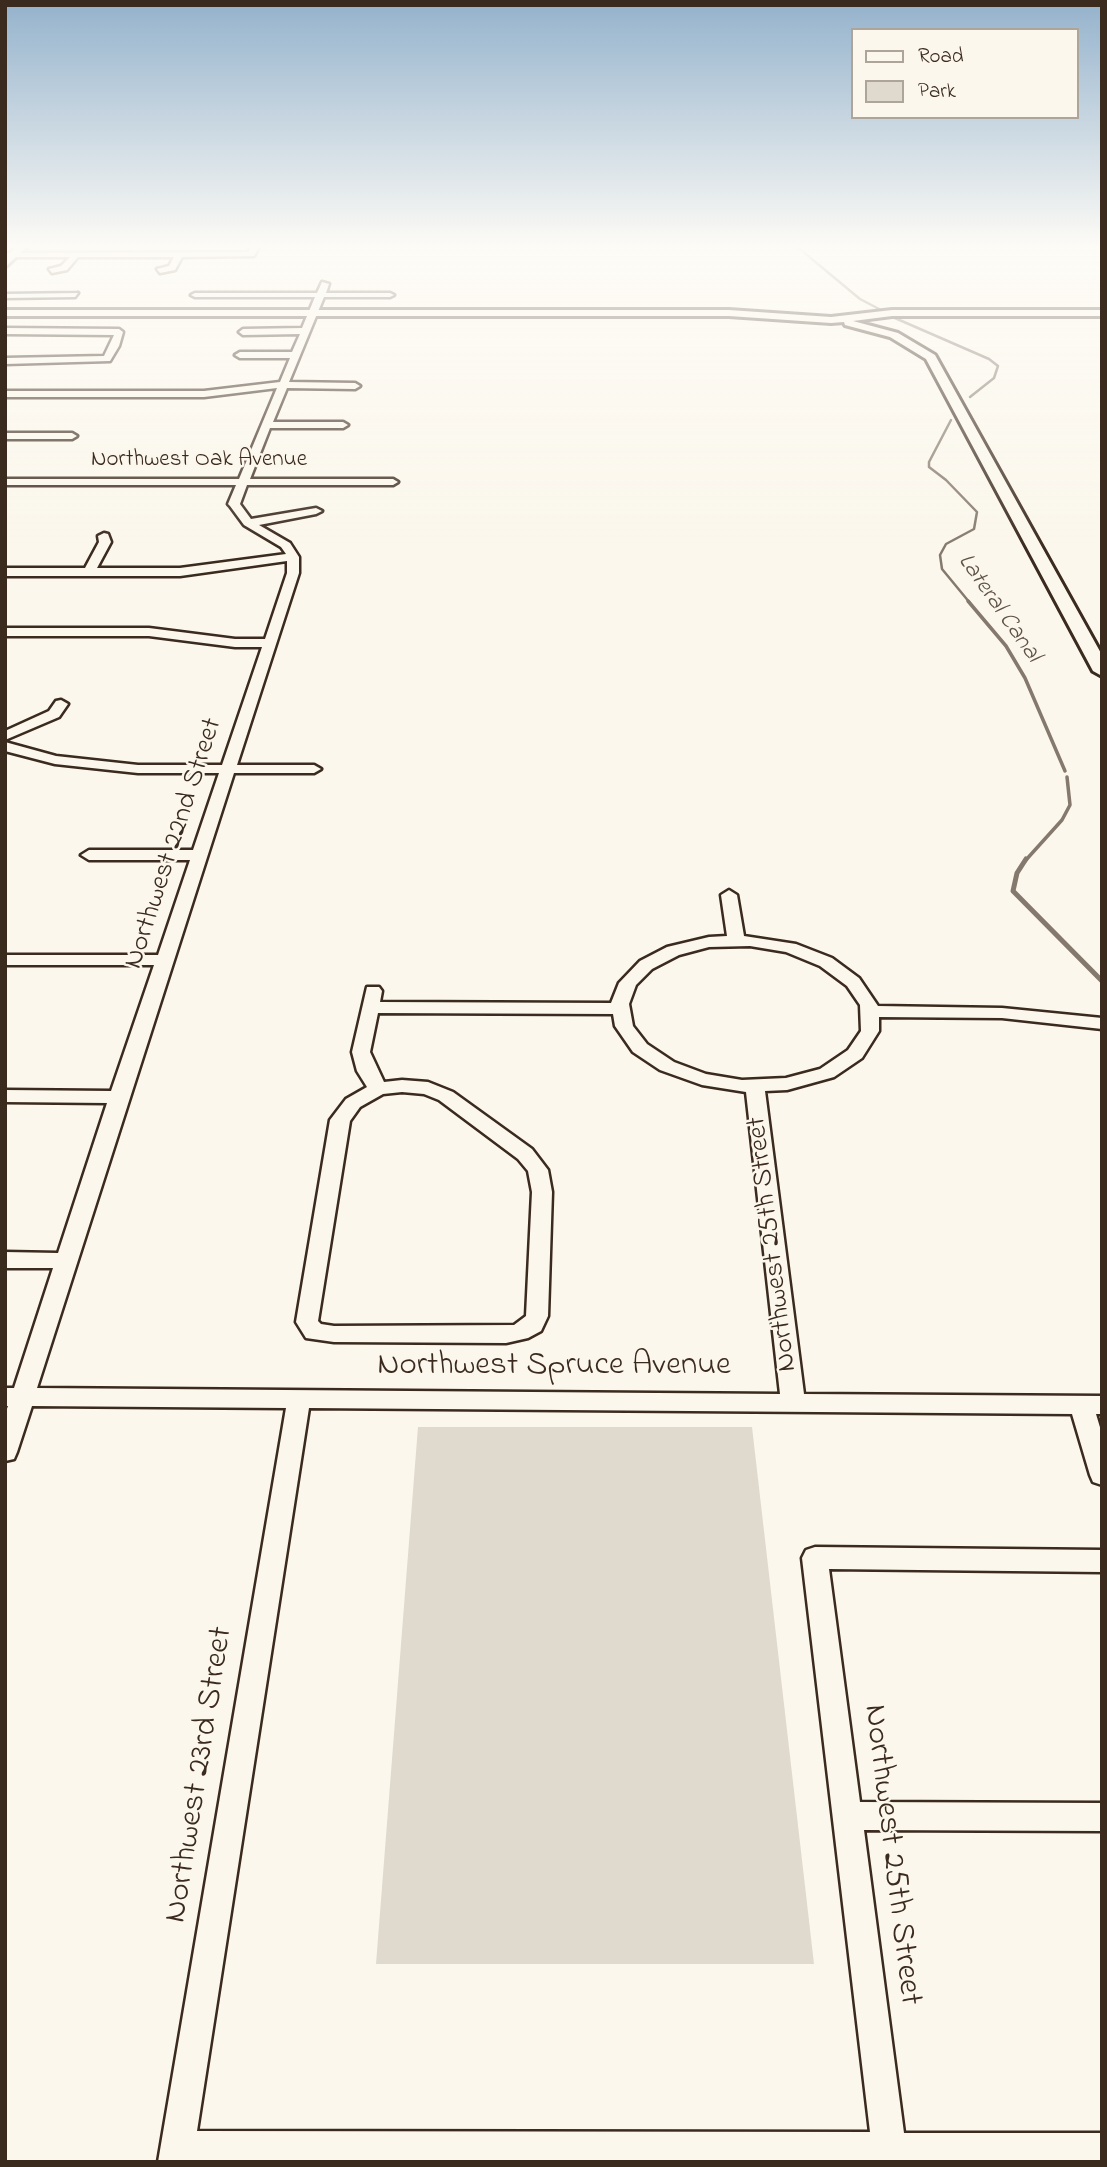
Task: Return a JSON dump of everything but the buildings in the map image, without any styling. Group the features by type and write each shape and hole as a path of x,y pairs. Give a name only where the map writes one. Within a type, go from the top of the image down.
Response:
{"street":[{"path":"5,360 107,359 115,346"},
{"path":"5,572 180,572 293,557 286,545 248,523 234,504 298,346"},
{"path":"916,346 931,357 1102,671"},
{"path":"240,355 295,355"},
{"path":"5,394 204,394 263,385 355,386"},
{"path":"266,425 343,425"},
{"path":"5,436 72,436"},
{"name":"Northwest Oak Avenue","path":"5,482 393,482"},
{"path":"248,523 316,511"},
{"path":"89,572 105,542 104,536"},
{"name":"Northwest 22nd Street","path":"5,1451 13,1397 65,1261 293,573 293,557"},
{"path":"5,632 149,632 235,643 269,643"},
{"path":"5,736 54,714 61,704"},
{"path":"5,746 19,752 91,766 138,769 314,769"},
{"path":"89,855 198,855"},
{"path":"729,895 736,942"},
{"path":"709,942 736,942 790,948 826,962 853,982 869,1005 870,1031 855,1054 827,1073 787,1084 755,1085 702,1079 667,1066 640,1048 624,1026 621,1009 628,983 646,965 673,951 709,942"},
{"path":"5,960 164,960"},
{"path":"379,1089 367,1071 361,1052 372,999 621,1009"},
{"path":"869,1011 1002,1013 1102,1024"},
{"name":"Northwest 25th Street","path":"755,1085 793,1403"},
{"path":"402,1086 428,1088 446,1096 525,1154 538,1170 542,1192 537,1316 533,1325 506,1335 314,1332 307,1322 340,1121 353,1103 379,1089 402,1086"},
{"path":"5,1096 119,1097"},
{"path":"5,1260 65,1261"},
{"name":"Northwest Spruce Avenue","path":"13,1397 1091,1405"},
{"name":"Northwest 23rd Street","path":"176,2155 299,1399"},
{"path":"1091,1405 1102,1475"},
{"name":"Northwest 25th Street","path":"890,2156 815,1558 1102,1561"},
{"path":"848,1816 1102,1817"},
{"path":"176,2155 890,2156 1102,2150"}],"green space":[{"path":"418,1427 752,1427 814,1964 376,1964"}],"waterway":[{"name":"Lateral Canal","path":"959,346 998,366 994,378 970,397"},
{"name":"Lateral Canal","path":"951,420 929,462 929,467 946,480 977,512 974,529 946,544 940,555 942,569 970,603"},
{"name":"Lateral Canal","path":"968,601 1006,646 1025,678 1065,771"},
{"name":"Lateral Canal","path":"1025,861 1062,820 1070,805 1067,777"},
{"name":"Lateral Canal","path":"1026,859 1017,873 1013,891 1102,981"}]}
